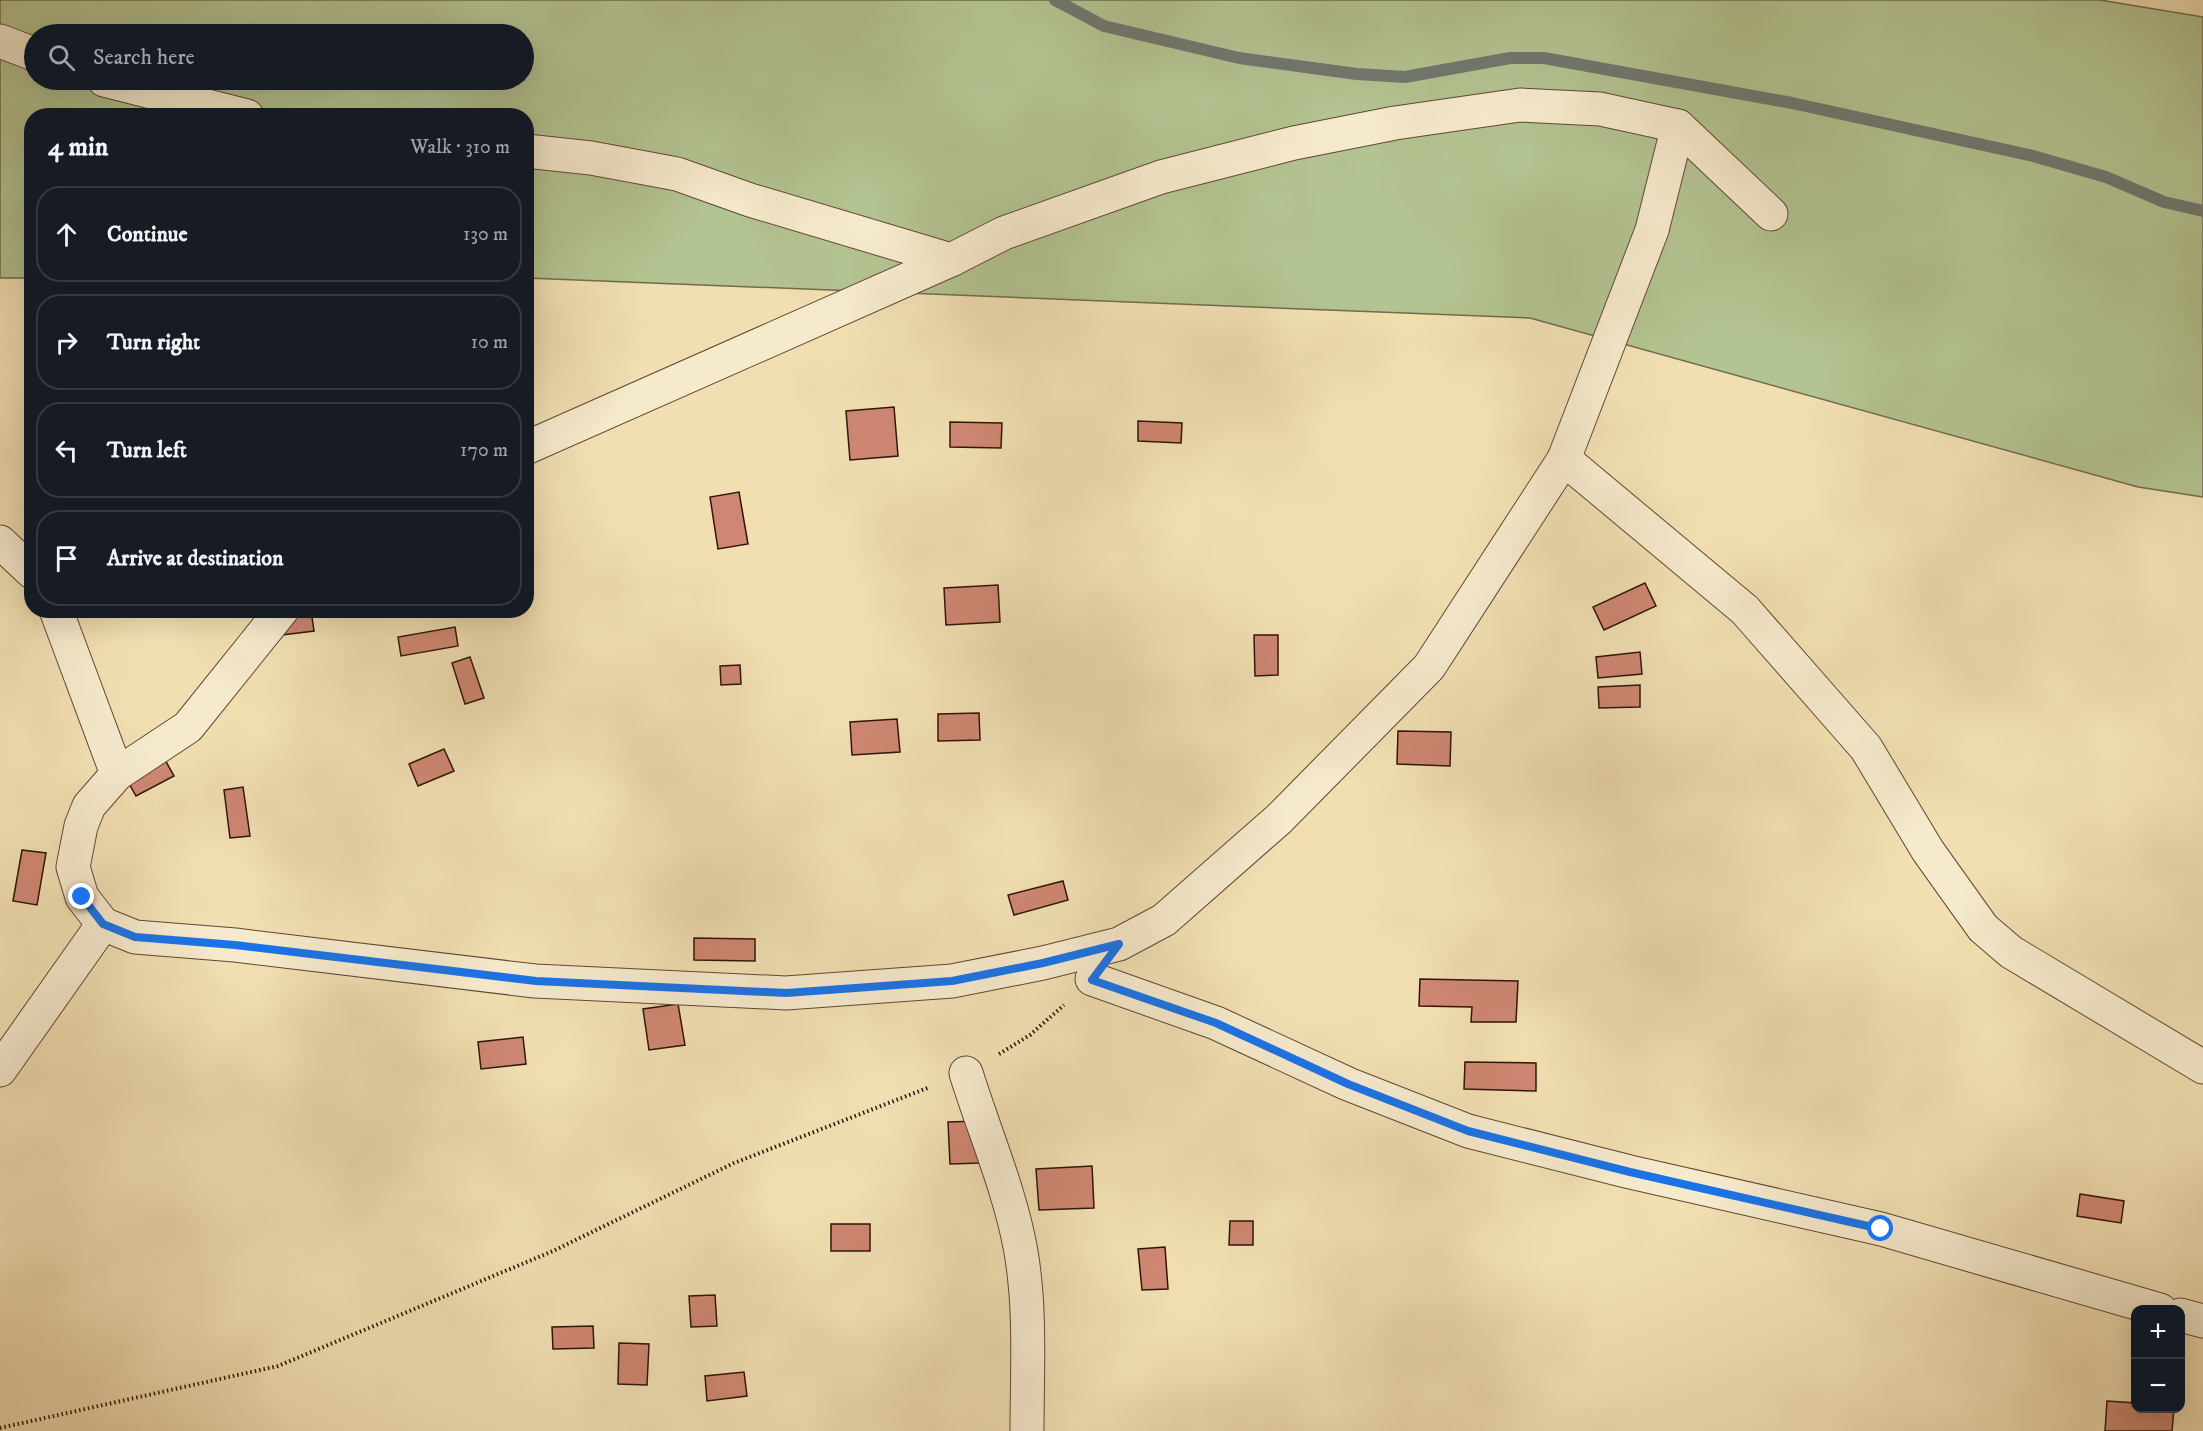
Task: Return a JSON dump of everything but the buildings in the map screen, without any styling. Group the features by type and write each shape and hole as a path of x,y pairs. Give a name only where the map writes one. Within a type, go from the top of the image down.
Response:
{"street":[{"path":"0,41 24,50"},
{"path":"144,90 215,108"},
{"path":"534,444 951,260 1004,233 1161,177 1294,144 1395,123 1520,105 1600,109 1678,126 1771,214"},
{"path":"276,618 188,727 117,774 89,806 81,825 73,867 82,897 103,924 135,937 235,945 536,981 786,993 952,981 1043,963 1119,944 1164,920 1279,819 1429,667 1564,459 1652,230 1678,126"},
{"path":"534,152 591,158 677,174 750,200 951,260"},
{"path":"1564,459 1745,609 1866,748 1928,851 1983,928 2011,952 2203,1067"},
{"path":"0,543 24,565"},
{"path":"59,618 117,774"},
{"path":"0,1070 103,924"},
{"path":"1092,980 1216,1023 1348,1084 1468,1131 1642,1175 1881,1229 2143,1305"},
{"path":"966,1073 1015,1224 1022,1253 1026,1300 1028,1431"},
{"path":"2185,1316 2203,1321"}],"path":[{"path":"0,1428 278,1366 554,1251 734,1163 966,1073 1030,1035 1092,980"}],"green space":[{"path":"0,0 2100,0 2203,17 2203,497 2138,487 1530,318 534,278 534,108 24,108 24,278 0,278"}],"waterway":[{"path":"1055,0 1104,26 1239,58 1357,74 1405,77 1510,58 1544,58 1792,103 2033,156 2106,177 2164,202 2203,211"}],"route":[{"path":"82,897 103,924 135,937 235,945 536,981 786,993 952,981 1043,963 1119,944 1092,980 1216,1023 1348,1084 1468,1131 1630,1172 1881,1229"}]}
